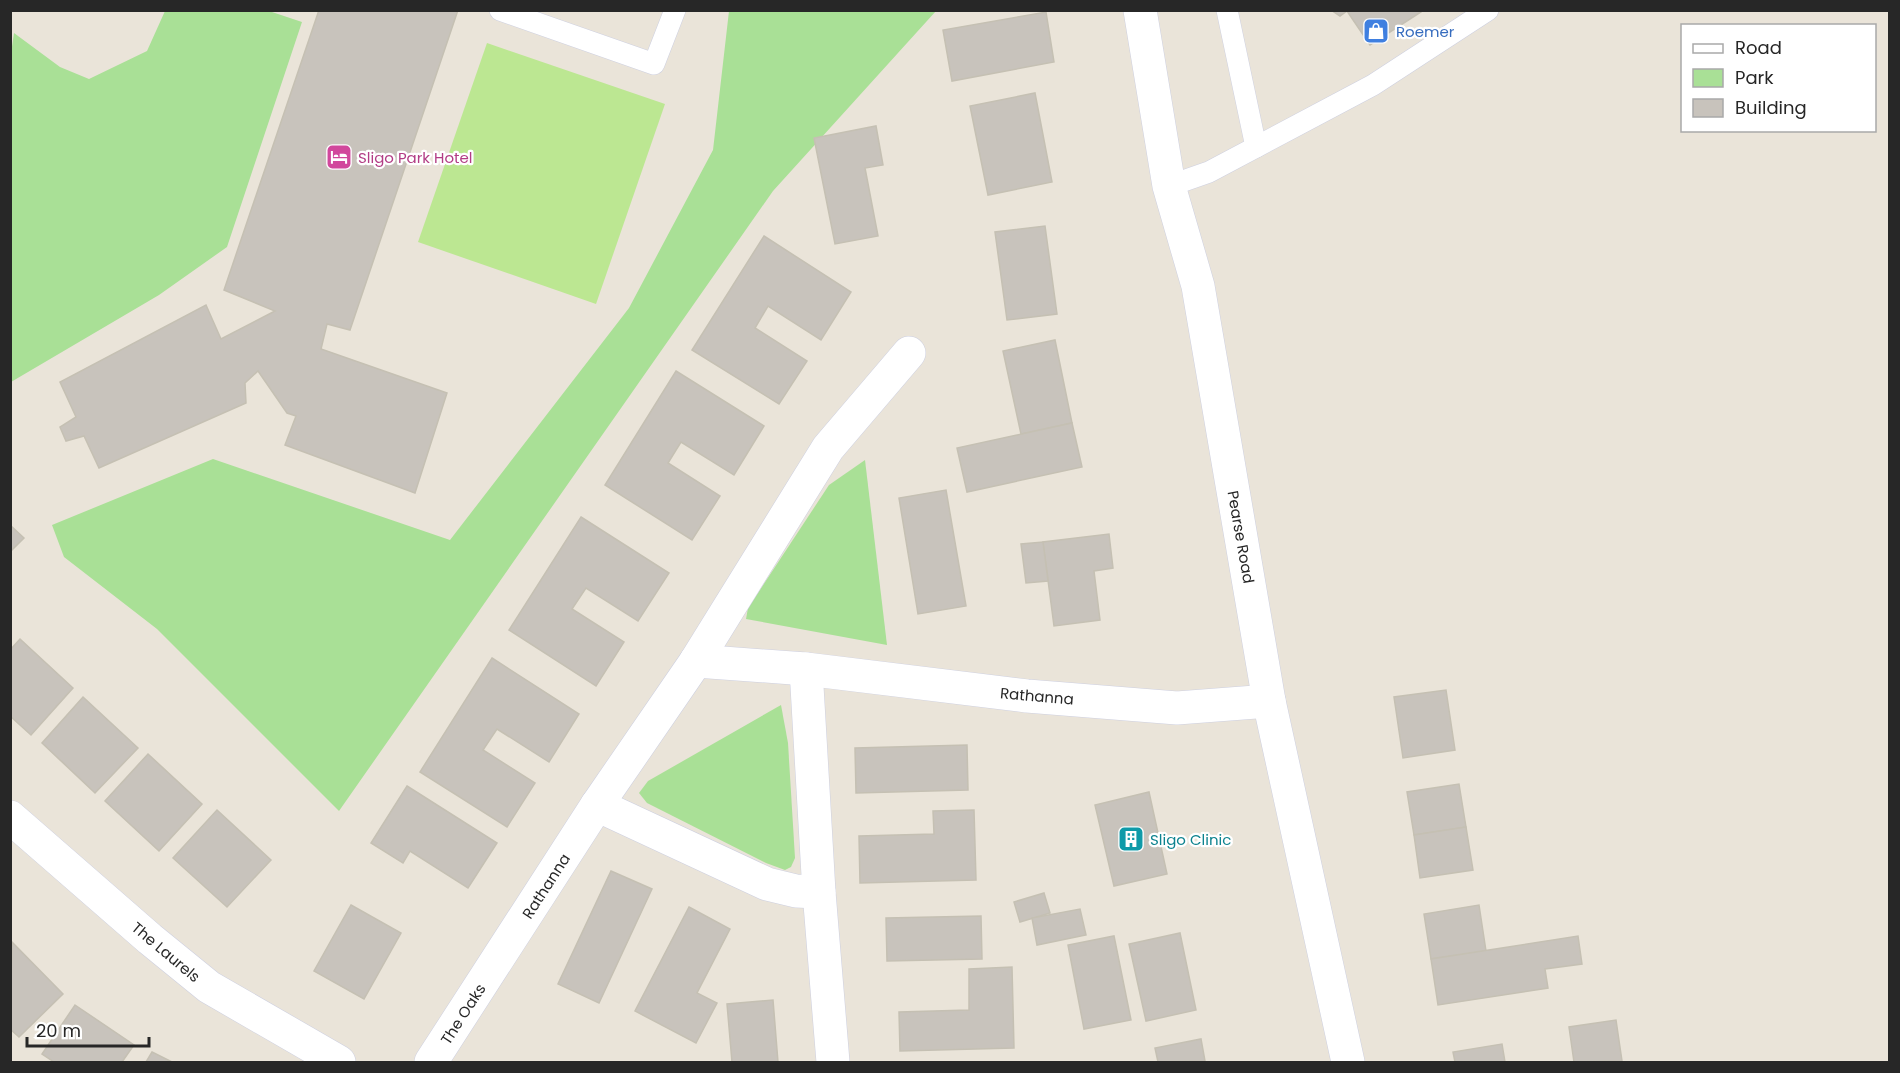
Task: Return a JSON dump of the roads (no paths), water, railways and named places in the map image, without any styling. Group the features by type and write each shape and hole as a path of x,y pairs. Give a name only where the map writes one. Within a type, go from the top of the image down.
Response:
{"street":[{"name":"Pearse Road","path":"1140,10 1169,186 1198,286 1269,701 1348,1062"},
{"name":"Rathanna","path":"495,966 597,806 696,661 828,448 909,353"},
{"name":"Rathanna","path":"696,661 806,669 1027,696 1177,708 1269,701"},
{"path":"806,669 819,892 833,1062"},
{"path":"597,806 767,884 796,891 819,892"},
{"name":"The Laurels","path":"10,817 209,987 339,1062"},
{"name":"The Oaks","path":"431,1062 495,966"}],"lane":[{"path":"501,10 654,64 675,10"},
{"path":"1227,10 1256,147"},
{"path":"1169,186 1209,172 1373,85 1488,10"}],"place":[{"name":"Roemer","path":"1376,31"},
{"name":"Sligo Park Hotel","path":"339,157"},
{"name":"Sligo Clinic","path":"1131,839"}]}
